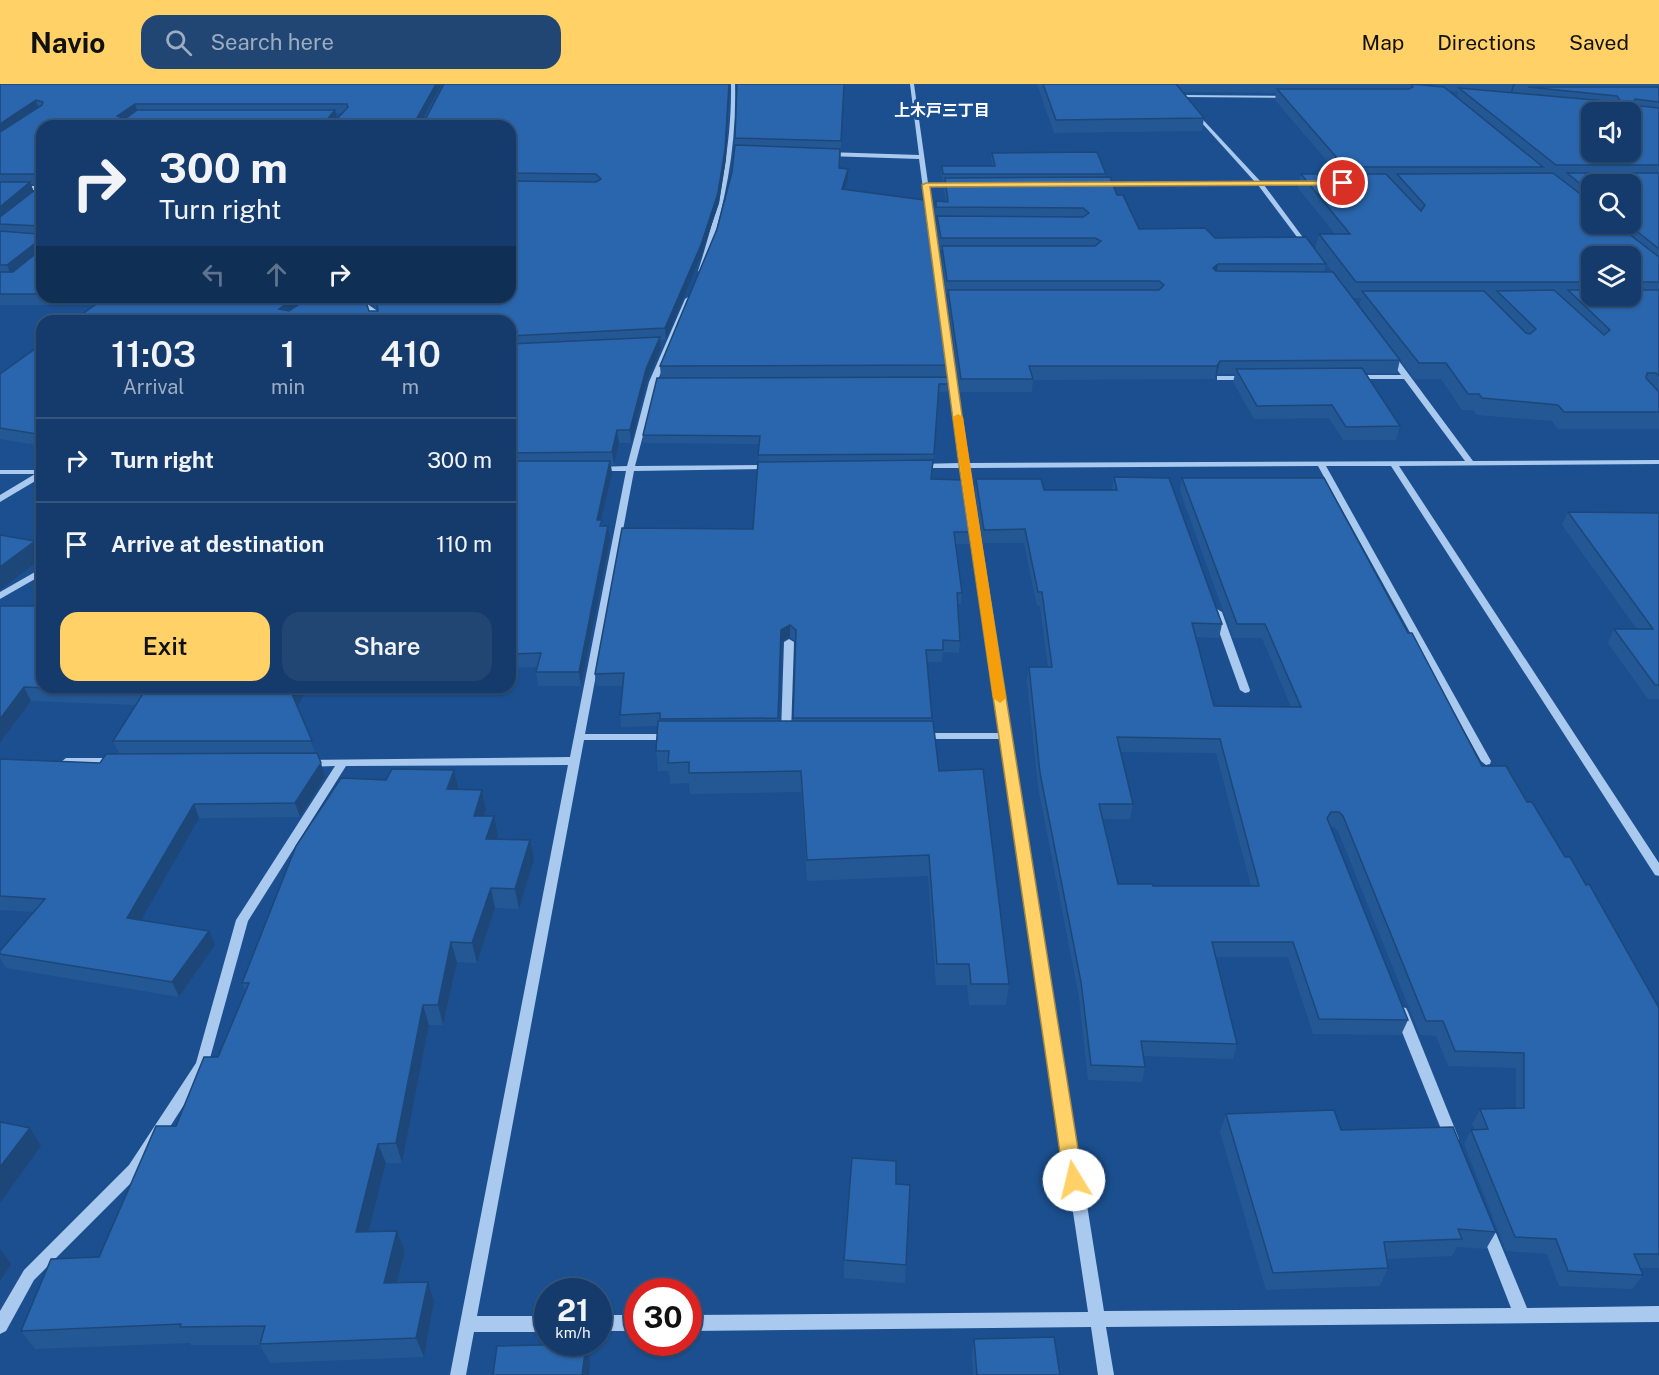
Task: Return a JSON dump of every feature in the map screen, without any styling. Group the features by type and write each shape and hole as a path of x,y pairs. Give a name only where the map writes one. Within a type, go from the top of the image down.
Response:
{"street":[{"path":"699,276 724,203 730,151 733,84"},
{"path":"912,84 964,465 1095,1320 1106,1375"},
{"path":"1176,90 1260,184 1313,254"},
{"path":"1182,96 1298,97"},
{"path":"730,151 742,152"},
{"path":"814,154 922,157"},
{"path":"1092,184 1317,183"},
{"path":"926,185 961,185"},
{"path":"0,188 36,189"},
{"path":"931,223 943,223"},
{"path":"935,254 947,254"},
{"path":"458,1375 630,469 653,382 690,295"},
{"path":"942,298 954,298"},
{"path":"359,303 374,311 375,315"},
{"path":"657,344 669,344"},
{"path":"1385,349 1471,464"},
{"path":"1348,378 1407,377"},
{"path":"1220,378 1255,378"},
{"path":"942,381 953,381"},
{"path":"653,382 664,382"},
{"path":"905,466 1659,462"},
{"path":"1394,464 1659,872"},
{"path":"1164,465 1168,476"},
{"path":"1321,465 1486,761"},
{"path":"582,469 786,467"},
{"path":"0,472 36,473"},
{"path":"0,499 36,477"},
{"path":"0,596 36,575"},
{"path":"1213,600 1245,690"},
{"path":"786,737 789,642"},
{"path":"913,736 1006,736"},
{"path":"579,737 683,737"},
{"path":"296,763 575,761"},
{"path":"59,762 130,762"},
{"path":"0,1326 29,1275 134,1170 201,1065 242,920 343,763"},
{"path":"1395,997 1456,1150"},
{"path":"1482,1216 1522,1315"},
{"path":"702,1323 1659,1314"},
{"path":"467,1324 534,1324"}],"building":[{"path":"0,84 436,84 417,118 426,118 444,84 729,84 725,149 718,193 701,245 665,328 516,336 516,315 81,315 98,303 287,303 279,309 289,311 301,303 366,303 369,311 378,311 377,303 516,303 516,181 596,182 601,179 596,174 516,173 516,120 36,120 36,174 0,174 0,132 42,105 43,102 36,100 0,124","holes":["135,104 347,104 348,107 337,119 329,117 335,110 137,110 125,119 117,116"]},
{"path":"737,84 844,84 841,141 735,138"},
{"path":"1043,84 1176,84 1204,118 1056,120"},
{"path":"1411,84 1444,87 1543,167 1345,167 1277,89 1409,89 1413,87"},
{"path":"1528,87 1659,87 1659,102 1635,99 1634,102 1617,102 1620,100 1617,96"},
{"path":"1459,88 1617,102 1581,102 1581,162 1641,162 1641,106 1659,108 1659,165 1556,165"},
{"path":"735,145 840,149 839,168 848,169 842,189 924,200 947,365 660,366 717,229 732,172"},
{"path":"1097,152 1106,174 943,174 942,166 995,166 992,153"},
{"path":"1553,173 1581,195 1581,234 1629,234 1659,257 1659,282 1641,282 1641,246 1581,246 1581,282 1356,282 1319,234 1350,234 1301,174 1386,174 1421,211 1425,205 1397,174"},
{"path":"1567,173 1659,173 1659,249 1640,234 1641,174 1581,174 1581,184"},
{"path":"1110,177 1117,195 1123,195 1139,229 1205,228 1215,238 1306,237 1326,264 1218,264 1213,268 1216,271 1333,272 1400,360 1220,361 1217,366 1029,366 1033,379 961,379 948,290 1159,290 1164,285 1159,281 947,281 942,246 1095,246 1101,241 1095,238 941,238 937,216 1083,217 1089,213 1083,208 936,207 936,201 948,202 945,178"},
{"path":"0,182 30,182 0,207"},
{"path":"36,189 36,226 0,224 0,217"},
{"path":"0,231 36,234 36,243 7,265 0,265"},
{"path":"36,253 36,294 0,294 0,272 13,272"},
{"path":"1554,290 1604,335 1610,330 1585,306 1641,306 1641,290 1659,290 1659,376 1656,373 1647,373 1646,378 1659,392 1659,412 1564,412 1558,405 1482,398 1479,394 1468,394 1446,363 1419,363 1362,291 1484,291 1526,333 1530,334 1536,329 1497,291"},
{"path":"1568,290 1581,290 1581,302"},
{"path":"660,337 646,369 630,430 617,430 612,452 516,453 516,344"},
{"path":"36,348 36,434 0,428 0,374"},
{"path":"1362,368 1400,426 1346,427 1332,405 1257,406 1236,369"},
{"path":"948,377 948,384 939,384 934,454 758,455 760,436 643,435 657,378"},
{"path":"933,460 931,479 963,480 971,532 954,532 962,593 957,593 960,641 943,640 943,650 926,650 932,718 793,718 796,630 790,625 781,630 778,718 660,719 660,713 620,715 624,673 595,674 622,528 753,529 758,462"},
{"path":"516,461 610,461 597,520 602,520 600,526 608,526 579,672 536,672 541,653 516,654"},
{"path":"1114,477 1169,478 1222,624 1192,623 1214,706 1301,707 1265,624 1237,624 1182,478 1324,478 1408,633 1412,633 1482,766 1506,766 1527,802 1532,802 1565,857 1570,857 1586,885 1589,884 1659,1008 1659,1254 1634,1254 1643,1275 1568,1271 1556,1239 1515,1237 1471,1130 1488,1129 1480,1109 1524,1108 1524,1053 1455,1051 1443,1021 1426,1021 1343,816 1339,812 1331,812 1327,818 1408,1020 1319,1019 1293,942 1212,942 1237,1044 1141,1041 1145,1067 1091,1065 1081,982 1040,773 1029,667 1052,667 1042,592 1038,592 1025,529 984,530 976,479 1041,479 1044,490 1117,490","holes":["1117,737 1220,739 1259,886 1118,884 1099,804 1133,804"]},
{"path":"1568,512 1659,513 1659,685 1655,685 1614,629 1653,629"},
{"path":"0,535 35,541 0,567"},
{"path":"0,606 36,606 36,688 24,687 0,719"},
{"path":"143,693 293,693 312,741 113,741"},
{"path":"658,721 933,721 939,771 983,769 1009,984 971,984 969,964 937,964 929,855 807,860 801,771 689,773 689,762 668,763 669,751 656,751"},
{"path":"317,753 321,763 295,803 194,804 127,918 209,931 172,982 0,954 0,951 45,899 0,896 0,759 100,763 106,754"},
{"path":"392,769 454,770 447,789 482,790 474,816 494,816 486,839 530,840 515,889 491,888 472,943 451,942 438,1005 423,1005 396,1143 378,1144 356,1232 397,1231 384,1283 428,1282 416,1338 260,1344 265,1326 180,1327 181,1324 21,1331 51,1259 99,1257 156,1126 176,1126 204,1057 218,1057 249,983 242,983 296,846 341,778 386,780"},
{"path":"1334,1110 1341,1130 1453,1127 1496,1232 1458,1229 1462,1239 1384,1242 1388,1268 1273,1273 1226,1114"},
{"path":"0,1122 30,1128 0,1167"},
{"path":"852,1158 896,1161 896,1184 910,1185 906,1265 844,1260"},
{"path":"1054,1337 1060,1375 977,1375 974,1339"},
{"path":"534,1345 534,1356 584,1356 582,1375 493,1375 497,1346"}],"slow traffic":[{"path":"958,417 1000,698"}],"district":[{"name":"上木戸三丁目","path":"942,110"}],"route":[{"path":"1074,1180 964,465 926,185 1343,183"}]}
